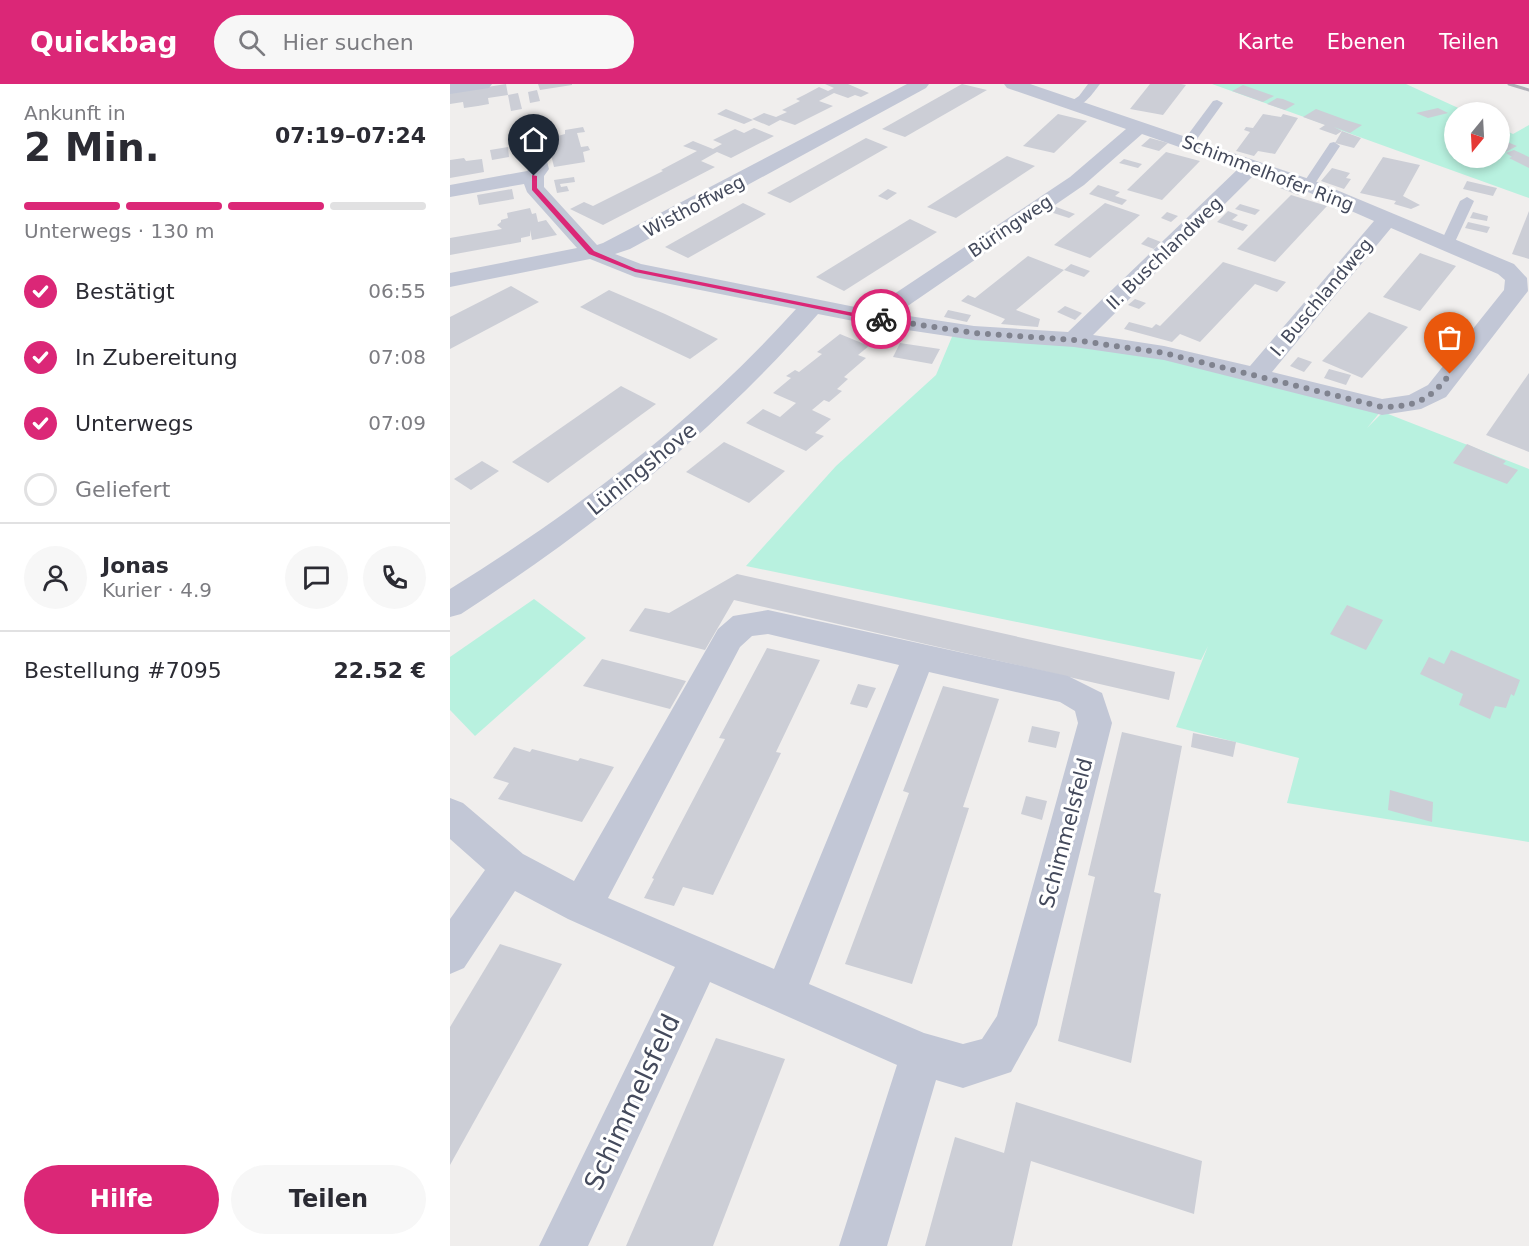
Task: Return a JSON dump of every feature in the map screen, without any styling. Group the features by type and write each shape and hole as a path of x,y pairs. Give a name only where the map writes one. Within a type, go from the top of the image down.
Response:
{"street":[{"path":"450,89 483,84"},
{"name":"Wisthoffweg","path":"450,280 622,244 920,84"},
{"name":"Schimmelhofer Ring","path":"592,252 635,270 874,318 974,333 1074,340 1164,353 1382,407 1401,407 1424,400 1437,391 1516,291 1522,278 1506,269 1308,185 1013,84"},
{"name":"Büringweg","path":"874,318 1077,181 1140,126"},
{"path":"532,135 539,169 534,176 534,189 592,252"},
{"name":"II. Buschlandweg","path":"1074,340 1253,165"},
{"path":"450,190 534,176"},
{"name":"I. Buschlandweg","path":"1255,375 1387,219"},
{"name":"Lüningshove","path":"450,605 576,523 644,470 737,388 779,345 812,306"},
{"name":"Schimmelsfeld","path":"450,815 509,867 582,906 922,1054 963,1066 996,1057 1016,1025 1095,723 1090,704 1068,690 920,655 768,622 744,625 729,638 582,906"},
{"path":"784,994 920,655"},
{"path":"450,954 509,867"},
{"name":"Schimmelsfeld","path":"563,1246 700,958"},
{"path":"863,1246 922,1054"}],"lane":[{"path":"1074,104 1083,98 1094,84"},
{"path":"1188,143 1217,103"},
{"path":"1308,185 1334,146"},
{"path":"1447,244 1467,201"}],"green space":[{"path":"1212,84 1406,84 1445,102 1444,167"},
{"path":"1529,125 1529,198 1446,168 1510,168 1510,133 1513,134"},
{"path":"954,332 1165,354 1381,411 1367,428 1383,412 1529,469 1529,842 1287,803 1299,758 1176,727 1208,646 1201,660 746,566 836,466 936,375"},
{"path":"534,599 586,638 475,736 450,710 450,657"}],"building":[{"path":"506,84 508,95 488,98 489,104 464,108 463,102 450,104 450,93"},
{"path":"538,84 572,84 572,85 540,90"},
{"path":"825,84 848,84 869,93 861,97 855,95 848,98 834,93 819,101 833,106 795,125 780,120 769,126 752,119 764,113 776,117 787,112 782,110 800,101 796,99 819,87 828,91 834,88"},
{"path":"962,84 987,90 905,137 882,129"},
{"path":"1150,84 1186,85 1163,115 1130,109"},
{"path":"1243,85 1274,96 1263,102 1232,91"},
{"path":"537,90 540,101 530,103 528,92"},
{"path":"518,93 522,109 511,111 508,95"},
{"path":"1277,98 1295,104 1285,110 1267,104"},
{"path":"1438,108 1444,111 1444,114 1428,118 1416,113"},
{"path":"726,109 753,120 744,124 717,114"},
{"path":"1316,109 1362,125 1350,133 1334,127 1342,131 1336,135 1319,129 1325,125 1303,117"},
{"path":"1058,114 1087,121 1054,153 1023,146"},
{"path":"1263,114 1281,117 1283,114 1298,118 1275,154 1258,151 1254,156 1236,151 1250,132 1244,130 1246,127 1253,128"},
{"path":"583,127 585,132 577,133 581,147 588,146 590,150 583,152 585,162 554,167 547,139 565,134 565,130"},
{"path":"754,128 774,136 731,158 717,152 701,161 715,167 603,225 570,209 584,202 593,206 663,171 661,170 697,151 683,146 693,141 713,149 722,144 713,140 735,129 744,133"},
{"path":"1342,131 1361,138 1354,148 1335,143"},
{"path":"866,138 888,147 790,203 767,193"},
{"path":"1150,138 1168,143 1159,151 1141,146"},
{"path":"1510,143 1517,146 1510,150"},
{"path":"508,147 509,157 492,160 490,150"},
{"path":"1514,150 1529,157 1529,168 1510,158 1512,157 1510,152"},
{"path":"1166,152 1200,161 1162,200 1127,190"},
{"path":"1007,156 1035,166 956,218 927,207"},
{"path":"1383,157 1420,165 1403,196 1420,205 1411,209 1394,204 1396,201 1360,193"},
{"path":"464,158 466,161 482,159 484,172 450,178 450,160"},
{"path":"1124,159 1142,164 1138,168 1119,163"},
{"path":"1332,168 1350,173 1346,178 1351,179 1344,189 1321,181"},
{"path":"574,177 575,182 560,184 561,187 567,186 569,191 557,193 554,180"},
{"path":"1467,181 1497,188 1493,196 1463,189"},
{"path":"1286,184 1304,192 1298,195 1280,188"},
{"path":"1098,185 1120,192 1115,196 1127,200 1122,205 1089,194"},
{"path":"512,189 514,199 479,205 477,195"},
{"path":"888,189 897,193 887,200 878,196"},
{"path":"1291,195 1327,206 1275,262 1237,249"},
{"path":"743,203 766,214 688,258 665,247"},
{"path":"1105,203 1140,215 1090,258 1054,245"},
{"path":"1240,204 1260,210 1255,215 1235,209"},
{"path":"1051,205 1075,214 1069,218 1044,210"},
{"path":"530,208 532,214 536,213 538,222 546,220 557,235 532,240 530,230 530,236 521,238 521,242 450,255 450,238 502,229 497,225 501,220 508,218 507,213"},
{"path":"1228,211 1238,215 1232,220 1248,225 1243,231 1217,222"},
{"path":"1529,211 1529,259 1512,254"},
{"path":"1167,212 1178,216 1171,222 1161,218"},
{"path":"1473,212 1488,216 1487,221 1470,218"},
{"path":"910,219 937,232 844,291 816,277"},
{"path":"1468,222 1490,227 1487,233 1465,228"},
{"path":"1148,237 1161,242 1154,249 1141,244"},
{"path":"1420,253 1456,266 1420,311 1383,297"},
{"path":"1028,256 1064,270 1016,310 1040,319 1038,327 1001,324 1005,319 961,301 968,295 975,298"},
{"path":"1223,262 1286,282 1277,292 1255,284 1200,342 1180,334 1172,342 1124,329 1129,322 1152,328 1156,324 1160,326"},
{"path":"1071,264 1090,271 1084,277 1064,270"},
{"path":"511,286 539,302 450,349 450,317"},
{"path":"609,290 718,339 690,359 580,307"},
{"path":"1135,299 1146,303 1139,309 1128,305"},
{"path":"1065,306 1082,313 1075,320 1057,312"},
{"path":"948,310 971,315 967,322 944,317"},
{"path":"1369,312 1408,327 1362,378 1322,361"},
{"path":"840,334 869,346 858,355 866,358 844,377 848,379 837,389 842,391 829,402 824,400 812,410 831,419 815,433 824,436 806,451 746,423 763,409 780,417 796,403 773,393 791,378 786,376 795,370 799,372 822,354 817,352"},
{"path":"900,343 940,349 932,364 893,357"},
{"path":"1298,357 1312,362 1304,372 1290,366"},
{"path":"1329,369 1351,375 1346,385 1324,378"},
{"path":"1529,373 1529,452 1486,435"},
{"path":"621,386 656,404 548,483 512,462"},
{"path":"724,442 785,471 749,503 686,472"},
{"path":"1467,444 1506,461 1503,464 1518,470 1507,484 1453,463"},
{"path":"482,461 499,471 471,490 454,479"},
{"path":"737,574 1175,672 1169,700 734,600 705,650 629,631 645,608 669,613"},
{"path":"1347,605 1383,620 1366,650 1330,634"},
{"path":"767,648 820,660 776,752 781,753 713,895 683,887 674,906 644,898 654,879 652,878 725,739 719,738"},
{"path":"1451,650 1520,680 1506,708 1495,706 1490,719 1459,705 1463,694 1420,674 1429,657 1444,664"},
{"path":"602,659 686,681 670,709 583,686"},
{"path":"858,684 876,688 867,708 850,704"},
{"path":"943,686 999,699 963,807 969,808 912,984 845,964 909,793 903,791"},
{"path":"1032,726 1060,732 1056,748 1028,742"},
{"path":"1122,732 1182,746 1154,892 1161,894 1131,1063 1058,1041 1095,877 1088,875"},
{"path":"1193,733 1236,742 1233,757 1191,747"},
{"path":"514,747 530,752 532,749 578,761 580,758 614,767 582,822 498,799 509,783 493,778"},
{"path":"1390,790 1433,802 1432,822 1388,810"},
{"path":"1026,796 1047,801 1042,820 1021,814"},
{"path":"500,944 562,964 450,1165 450,1027"},
{"path":"716,1038 785,1059 713,1246 626,1246"},
{"path":"1016,1102 1202,1161 1194,1214 1031,1161 1012,1246 925,1246 955,1137 1004,1153"}],"railway":[{"path":"1509,84 1529,90"}],"way so far":[{"path":"881,319 974,333 1074,340 1164,353 1382,407 1401,407 1424,400 1437,391 1450,374"}],"route":[{"path":"534,176 534,189 592,252 616,264 635,270 881,319"}]}
